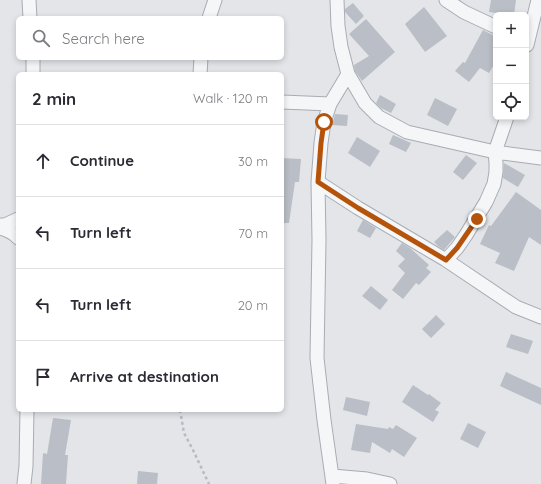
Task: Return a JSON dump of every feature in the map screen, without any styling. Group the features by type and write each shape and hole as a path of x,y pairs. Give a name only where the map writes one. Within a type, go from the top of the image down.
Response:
{"street":[{"path":"29,0 30,16"},
{"path":"211,16 215,0"},
{"path":"338,0 338,26 341,47 348,74 365,103 378,117 407,132 495,152 541,158"},
{"path":"446,0 464,12 493,26"},
{"path":"529,35 538,0"},
{"path":"33,60 34,72"},
{"path":"200,72 201,60"},
{"path":"348,74 330,104 324,122 321,143 318,182 319,240 317,358 333,480 367,479 390,484"},
{"path":"284,102 330,104"},
{"path":"446,260 466,235 486,202 494,184 496,172 495,152 506,120"},
{"path":"318,182 358,208 446,260 516,308 541,317"},
{"path":"0,227 16,220"},
{"path":"0,227 16,236"},
{"path":"24,484 26,466 27,412"}],"path":[{"path":"180,412 184,433 208,484"}],"building":[{"path":"491,0 516,0 514,12 489,12"},
{"path":"353,3 364,16 356,24 345,12 345,9"},
{"path":"424,7 447,36 425,52 405,24"},
{"path":"366,19 395,52 362,81 355,71 354,65 369,56 349,34"},
{"path":"483,30 493,35 493,66 489,73 480,68 469,82 455,71 463,62 465,63"},
{"path":"380,95 396,104 391,113 381,108 376,103"},
{"path":"435,98 457,109 448,126 427,115"},
{"path":"335,114 348,115 347,126 332,125"},
{"path":"393,135 411,143 406,152 389,144"},
{"path":"357,137 380,151 370,167 348,153"},
{"path":"466,155 477,163 463,180 453,172"},
{"path":"284,158 301,159 299,182 295,182 289,223 284,223"},
{"path":"504,163 525,175 518,187 503,178"},
{"path":"516,192 541,210 541,245 529,237 514,271 495,263 500,253 480,244 489,225 491,226"},
{"path":"363,220 376,228 370,238 357,231"},
{"path":"447,230 455,237 444,250 434,242"},
{"path":"402,243 429,265 426,268 431,272 419,285 416,283 403,299 392,290 405,273 398,266 405,259 396,251"},
{"path":"371,286 388,300 380,310 362,296"},
{"path":"436,315 445,324 431,338 422,329"},
{"path":"511,334 533,341 528,354 506,347"},
{"path":"506,372 541,388 541,405 500,386"},
{"path":"413,385 441,403 435,410 439,412 433,422 402,402"},
{"path":"346,397 370,402 367,416 343,410"},
{"path":"53,418 71,420 65,455 68,455 66,484 41,484 43,453 47,454"},
{"path":"468,423 486,432 478,448 460,439"},
{"path":"356,424 388,429 389,427 393,429 396,425 417,438 404,457 392,449 390,453 372,442 370,453 351,450"},
{"path":"138,471 158,473 157,484 137,484"}],"route":[{"path":"324,122 318,182 358,208 446,260 457,248 477,219"}]}
